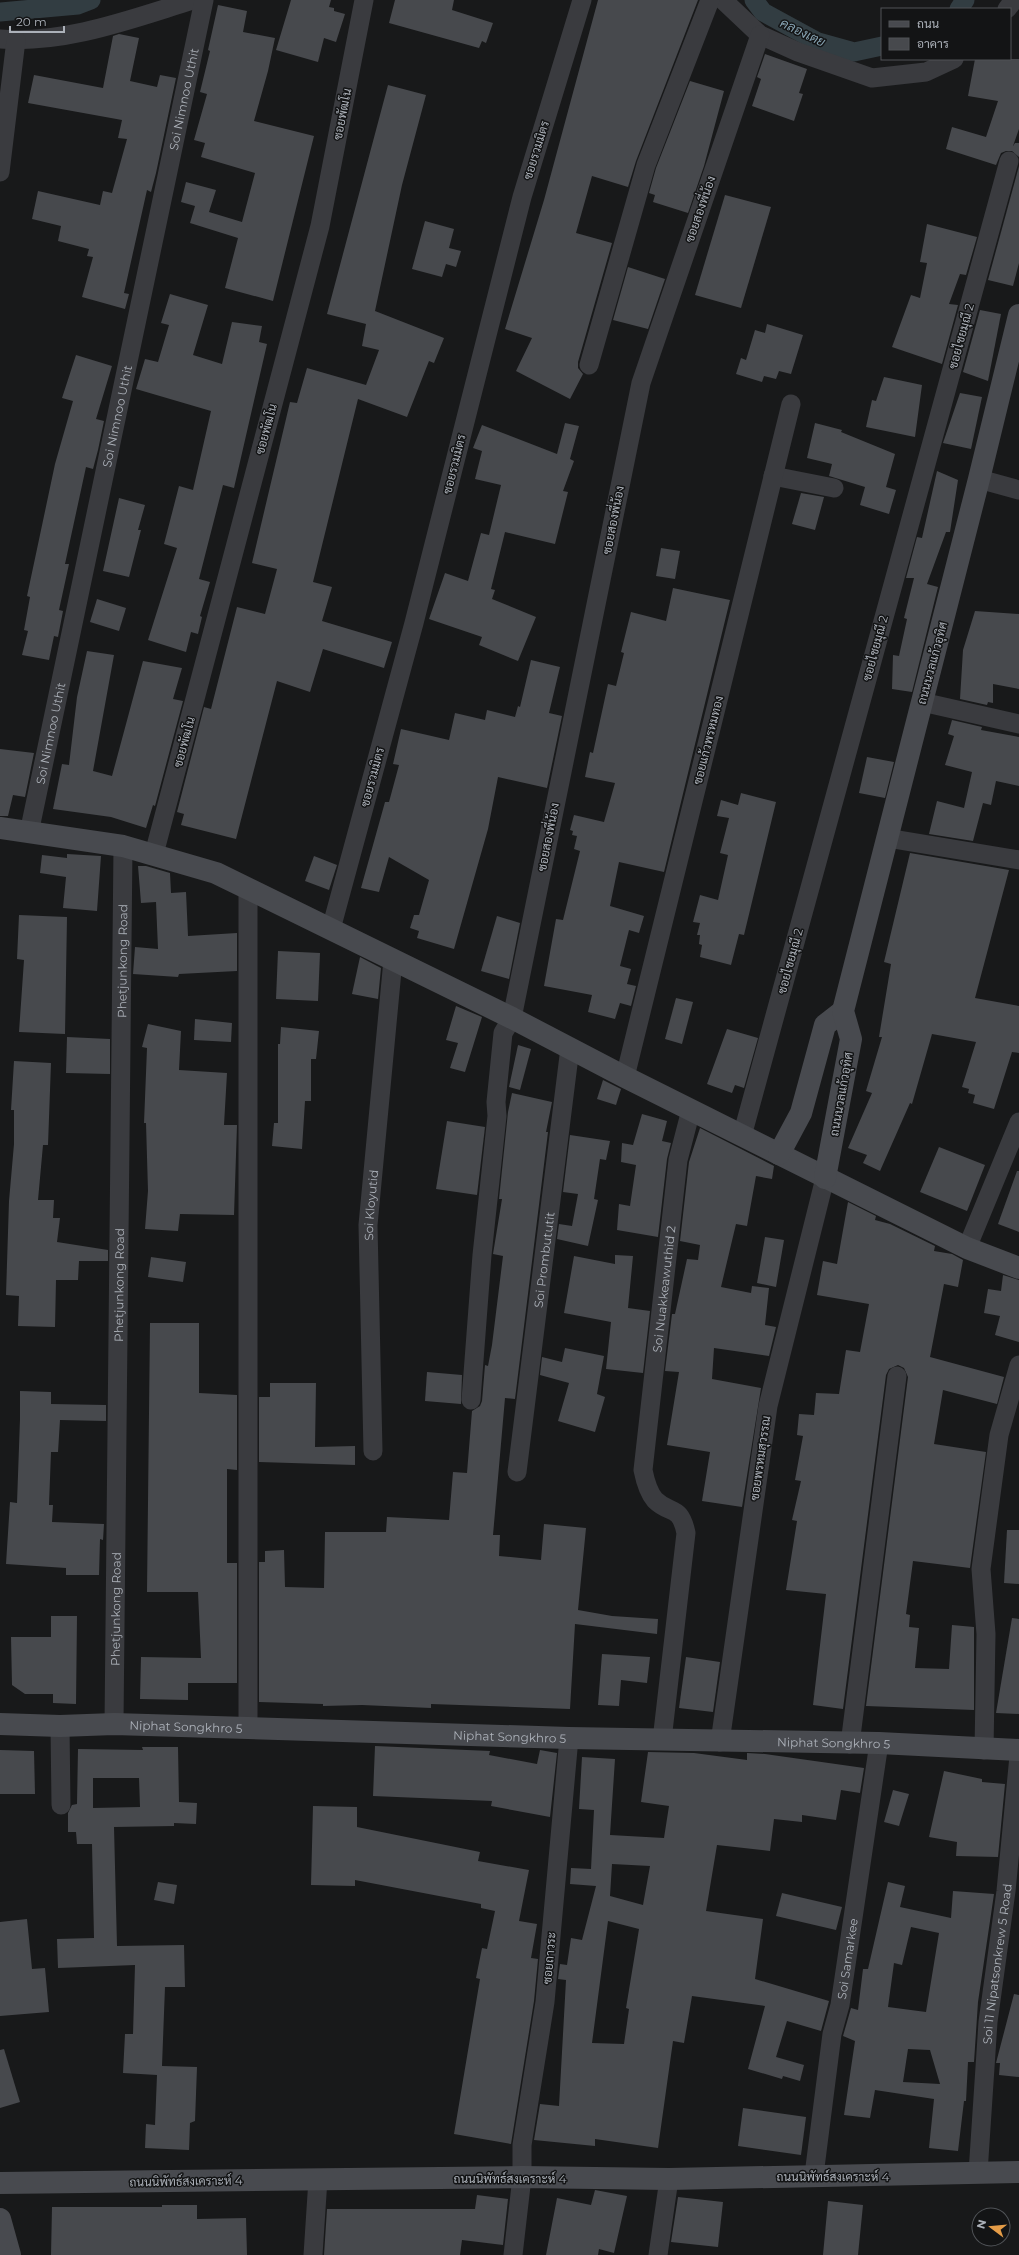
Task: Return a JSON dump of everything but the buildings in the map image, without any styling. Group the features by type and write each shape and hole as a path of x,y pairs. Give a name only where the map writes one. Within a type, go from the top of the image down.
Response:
{"street":[{"path":"0,172 8,39 90,32 193,0"},
{"name":"Soi Nimnoo Uthit","path":"29,833 204,0"},
{"name":"ซอยพัฒโน","path":"154,854 320,226 364,0"},
{"name":"ซอยรวมมิตร","path":"331,929 414,623 522,197 582,0"},
{"path":"590,365 646,165 710,0"},
{"path":"723,0 760,35 798,52 872,78 926,72 952,60"},
{"path":"1008,8 1014,0"},
{"name":"ซอยสองพี่น้อง","path":"471,1400 482,1255 497,1116 496,1102 503,1033 512,1018 641,383 760,35"},
{"name":"ซอยไชยมุณี 2","path":"742,1136 1009,161"},
{"name":"ถนนนวลแก้วอุทิศ","path":"825,1178 851,1039 843,1011 980,479 1019,315"},
{"name":"ซอยแก้วพรหมทอง","path":"625,1077 791,404"},
{"path":"773,476 834,488"},
{"path":"980,479 1019,490"},
{"path":"922,702 1019,724"},
{"path":"0,828 123,846 216,873 512,1018 690,1110 967,1248 1019,1268"},
{"path":"887,838 1019,860"},
{"name":"Phetjunkong Road","path":"114,1724 123,846"},
{"path":"248,888 248,1729"},
{"name":"Soi Kloyutid","path":"373,1450 368,1226 393,960"},
{"path":"779,1154 801,1113 825,1025 843,1011"},
{"name":"Soi Prombututit","path":"517,1472 570,1048"},
{"name":"Soi Nuakkeawuthid 2","path":"662,1740 686,1533 683,1520 679,1515 655,1500 647,1485 643,1470 678,1160 690,1110"},
{"path":"967,1248 1019,1123"},
{"name":"ซอยพรหมสุวรรณ","path":"720,1742 768,1406 825,1178"},
{"path":"984,1750 986,1634 981,1569 999,1435 1019,1365"},
{"path":"850,1744 897,1376"},
{"name":"Niphat Songkhro 5","path":"0,1724 60,1726 114,1724 720,1742 879,1743 984,1750 1019,1750"},
{"path":"60,1726 61,1805"},
{"name":"ซอยถาวระ","path":"513,2255 522,2177 522,2145 545,2002 569,1738"},
{"name":"Soi Samarkee","path":"814,2175 832,2034 840,2005 879,1743"},
{"name":"Soi 11 Nipatsonkrew 5 Road","path":"978,2172 988,2022 1006,1892 1019,1756"},
{"name":"ถนนนิพัทธ์สงเคราะห์ 4","path":"0,2183 522,2177 669,2179 814,2175 887,2176 978,2172 1019,2172"},
{"path":"313,2255 318,2179"},
{"path":"658,2255 669,2179"},
{"path":"0,2219 10,2255"}],"waterway":[{"name":"คลองเตย","path":"0,12 78,5 91,0"},
{"name":"คลองเตย","path":"754,0 763,12 818,42 854,52 881,46"},
{"name":"คลองเตย","path":"960,8 965,0"}]}
